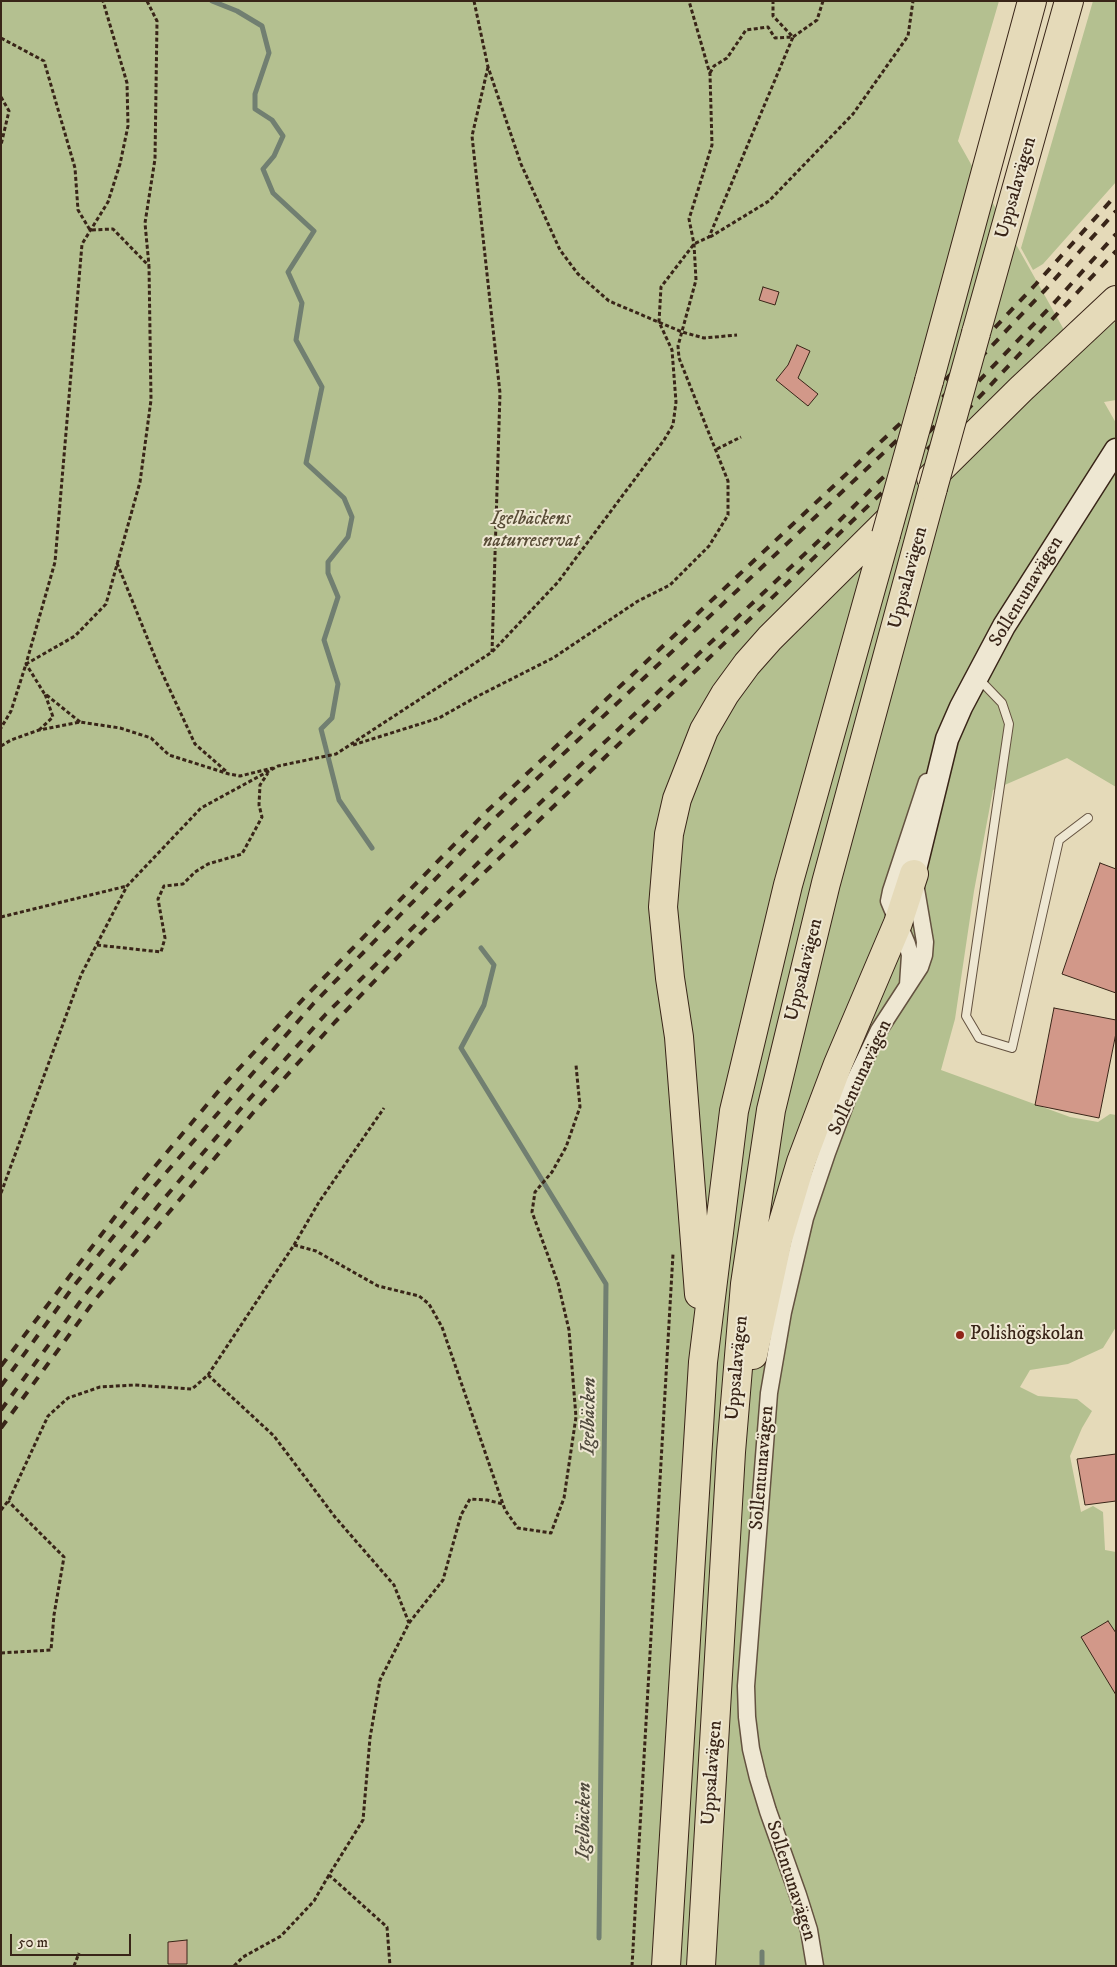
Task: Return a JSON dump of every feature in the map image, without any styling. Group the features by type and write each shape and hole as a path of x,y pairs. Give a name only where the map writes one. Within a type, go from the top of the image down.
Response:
{"highway":[{"name":"Uppsalavägen","path":"666,1966 704,1362 734,1111 788,885 929,381 1032,1"},
{"name":"Uppsalavägen","path":"701,1966 731,1452 745,1284 771,1110 826,882 933,488 1069,1"},
{"path":"704,1362 685,1101 679,1036 665,938 663,907 669,834 677,799 690,764 704,730 725,694 770,638 1021,389 1116,300"},
{"path":"731,1452 778,1239 801,1162 838,1064 898,923 914,874"}],"street":[{"name":"Sollentunavägen","path":"908,986 910,956 890,901 891,891 928,779 977,676 1004,626 1116,450"},
{"name":"Sollentunavägen","path":"815,1966 809,1930 758,1778 751,1749 747,1717 746,1686 769,1393 782,1312 806,1218 827,1153 852,1086 872,1046 920,967 925,942 914,874 947,739"}],"lane":[{"path":"977,676 1002,703 1009,724 966,1016 979,1038 1012,1048 1058,840 1088,818"}],"path":[{"path":"1,728 11,711 55,562 82,244 108,202 120,164 128,126 127,83 103,1"},
{"path":"26,664 75,636 106,604 140,482 151,400 149,266 145,222 155,160 157,21 147,1"},
{"path":"474,1 488,67 521,164 560,250 578,274 609,301 682,332 704,338 736,335"},
{"path":"350,746 439,718 553,658 638,601 670,585 709,546 728,515 728,481 717,449 679,358 678,346 696,280 694,244 689,219 712,145 710,74 688,1"},
{"path":"773,1 773,16 793,37"},
{"path":"710,237 793,37 816,20 823,1"},
{"path":"1,746 11,740 39,730 80,722 120,728 152,738 169,755 240,776 278,766 321,759 336,754 492,652 558,582 630,488 673,425 676,402 672,350 659,322 661,287 694,244 710,237 769,201 854,114 908,36 914,1"},
{"path":"710,74 714,66 727,58 746,30 768,27 775,38 793,37"},
{"path":"1,38 44,61 75,168 78,210 90,230"},
{"path":"488,67 472,136 500,393 492,652"},
{"path":"1,97 9,111 1,145"},
{"path":"90,230 113,229 149,266"},
{"path":"717,449 741,437"},
{"path":"117,562 157,662 195,744 229,774"},
{"path":"26,664 44,693 53,717 39,730"},
{"path":"44,693 80,722"},
{"path":"1,1193 81,975 127,886 202,808 278,766"},
{"path":"97,945 161,952 165,938 158,900 164,886 184,884 194,872 208,864 242,854 262,817 260,785 268,773"},
{"path":"1,917 127,886"},
{"path":"294,1245 316,1251 378,1286 419,1296 429,1304 442,1327 503,1504 518,1528 551,1533 564,1498 576,1417 568,1330 558,1283 532,1212 535,1192 552,1172 566,1147 580,1107 576,1065"},
{"path":"1,1510 8,1501 48,1416 68,1398 100,1387 135,1385 192,1390 208,1375 294,1245 319,1202 384,1108"},
{"path":"208,1375 274,1436 335,1517 394,1585 409,1623"},
{"path":"234,1966 243,1957 281,1936 314,1901 363,1820 370,1738 380,1680 409,1623 443,1580 461,1515 470,1499 487,1500 503,1504"},
{"path":"1,1653 51,1650 54,1615 64,1557 8,1501"},
{"path":"329,1875 387,1927 390,1966"},
{"path":"74,1966 79,1953"}],"green space":[{"name":"Igelbäckens naturreservat","path":"1,1 999,1 958,141 1077,353 1116,321 1116,400 1104,402 1116,423 1116,787 1067,758 993,790 974,891 955,1019 941,1070 1070,1117 1098,1122 1110,1114 1116,1115 1116,1327 1103,1348 1068,1364 1030,1370 1020,1387 1038,1396 1077,1399 1092,1411 1082,1428 1070,1456 1081,1512 1093,1506 1103,1512 1105,1550 1116,1552 1116,1966 1,1966"},
{"path":"1093,1 1116,1 1116,182 1043,264 1033,270 1021,248"}],"building":[{"path":"763,287 779,292 775,305 759,300"},
{"path":"797,345 810,351 798,378 818,394 808,406 776,380 788,365"},
{"path":"1100,863 1116,869 1116,993 1062,974"},
{"path":"1054,1008 1116,1020 1116,1033 1099,1118 1035,1105"},
{"path":"1116,1454 1116,1501 1085,1505 1077,1459"},
{"path":"1108,1621 1116,1633 1116,1695 1081,1637"},
{"path":"187,1940 187,1964 168,1964 168,1942"}],"waterway":[{"name":"Igelbäcken","path":"212,1 237,11 262,26 269,53 255,94 255,109 272,120 283,136 274,156 263,169 273,193 314,231 288,272 302,303 296,340 322,387 306,463 344,498 352,517 348,537 328,562 328,573 338,597 324,640 338,684 332,718 321,729 339,800 372,848"},
{"name":"Igelbäcken","path":"481,948 494,965 484,1005 461,1048 606,1284 599,1938"},
{"name":"Igelbäcken","path":"762,1952 762,1966"}],"railway":[{"path":"1,1366 140,1184 222,1087 306,996 486,812 937,389 1036,284 1116,195"},
{"path":"1,1386 73,1287 150,1191 314,1003 494,819 943,397 1045,290 1116,211"},
{"path":"1,1410 85,1295 162,1201 243,1106 326,1014 507,834 827,533 947,414 1055,302 1116,234"},
{"path":"1,1428 94,1301 252,1114 335,1022 420,934 956,422 1116,251"}],"place":[{"name":"Polishögskolan","path":"960,1335"}]}
